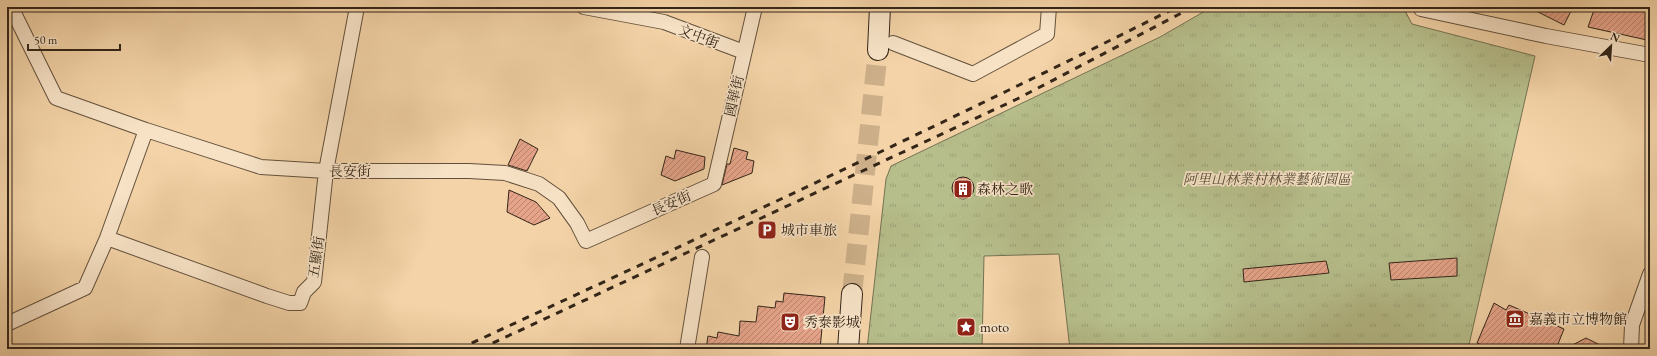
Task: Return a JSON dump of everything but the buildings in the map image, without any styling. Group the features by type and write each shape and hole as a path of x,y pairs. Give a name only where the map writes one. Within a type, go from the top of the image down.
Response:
{"street":[{"name":"長安街","path":"11,7 56,98 146,130 261,167 326,171 469,170 505,173 539,184 559,198 577,223 586,241 714,184"},
{"name":"五顯街","path":"107,238 267,296 289,303 300,303 304,292 314,282 326,171 357,7"},
{"name":"文中街","path":"584,7 664,22 744,52"},
{"name":"國華街","path":"714,184 755,7"},
{"path":"880,7 886,47 973,74 1047,34 1049,7"},
{"path":"1420,7 1421,9 1546,36 1650,55"},
{"path":"7,324 85,288 107,238 146,130"},
{"path":"687,349 702,257"},
{"path":"1631,349 1632,325 1650,274"},
{"path":"848,349 852,294"}],"green space":[{"name":"阿里山林業村林業藝術園區","path":"1212,7 1403,7 1412,24 1535,56 1468,349 1070,349 1059,254 984,256 982,349 867,349 886,179 891,166 1160,37"}],"tunnel":[{"path":"852,294 878,50"}],"railway":[{"path":"459,349 909,138 1177,7"},
{"path":"480,349 1017,99 1193,7"}],"place":[{"name":"森林之歌","path":"963,189"},
{"name":"城市車旅","path":"767,230"},
{"name":"嘉義市立博物館","path":"1515,319"},
{"name":"秀泰影城","path":"790,322"},
{"name":"moto","path":"966,327"}]}
